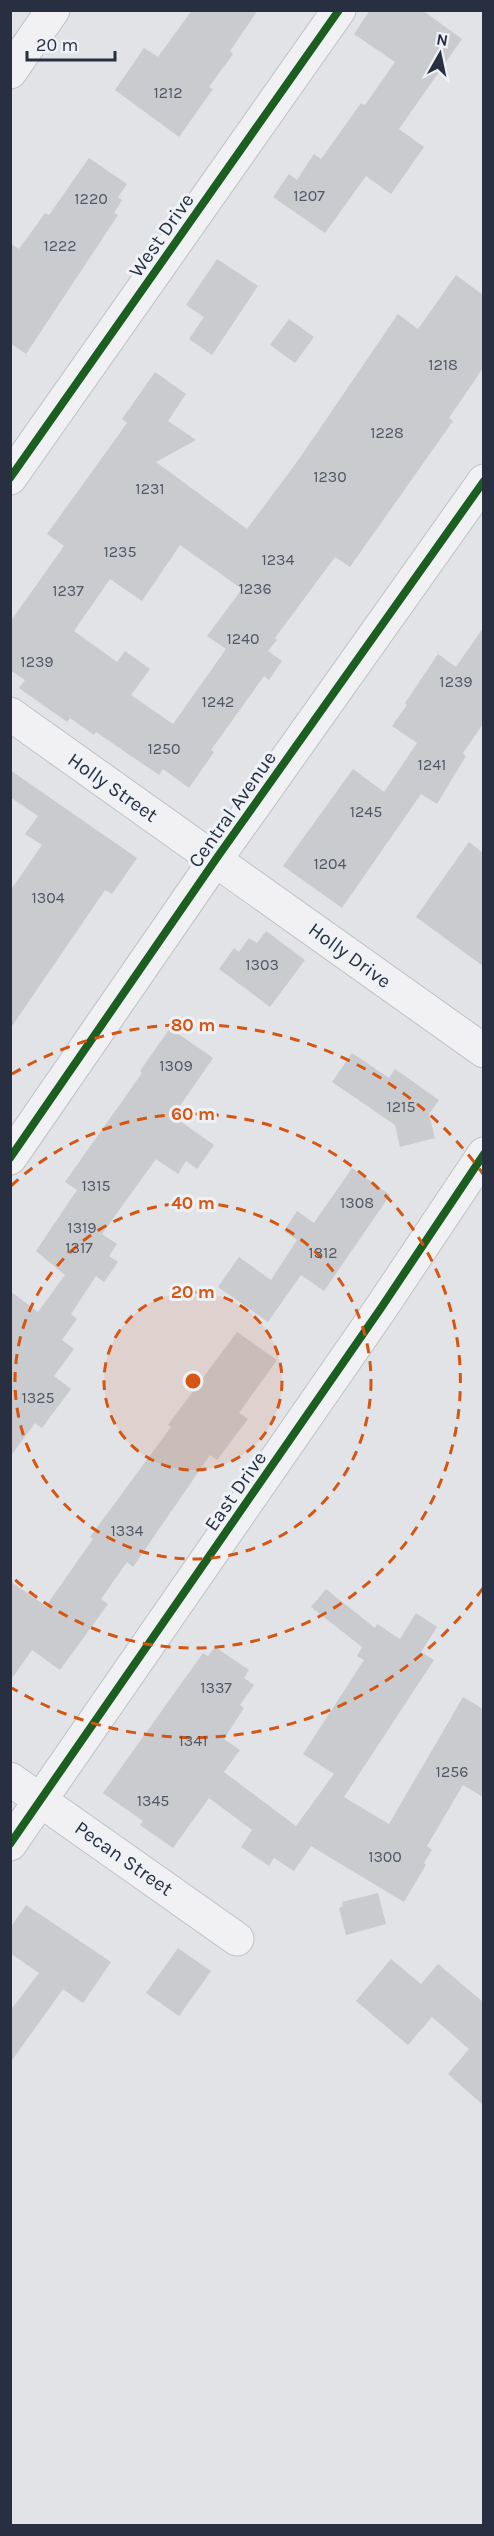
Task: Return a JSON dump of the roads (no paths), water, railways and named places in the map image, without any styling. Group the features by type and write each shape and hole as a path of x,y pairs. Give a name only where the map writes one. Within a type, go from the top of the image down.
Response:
{"street":[{"path":"10,72 53,10"},
{"name":"West Drive","path":"10,478 339,10"},
{"name":"Central Avenue","path":"10,1158 216,859 483,481"},
{"name":"Holly Street","path":"10,714 216,859"},
{"name":"Holly Drive","path":"216,859 483,1052"},
{"name":"East Drive","path":"10,1844 381,1308 483,1154"},
{"name":"Pecan Street","path":"10,1779 237,1938"}]}
